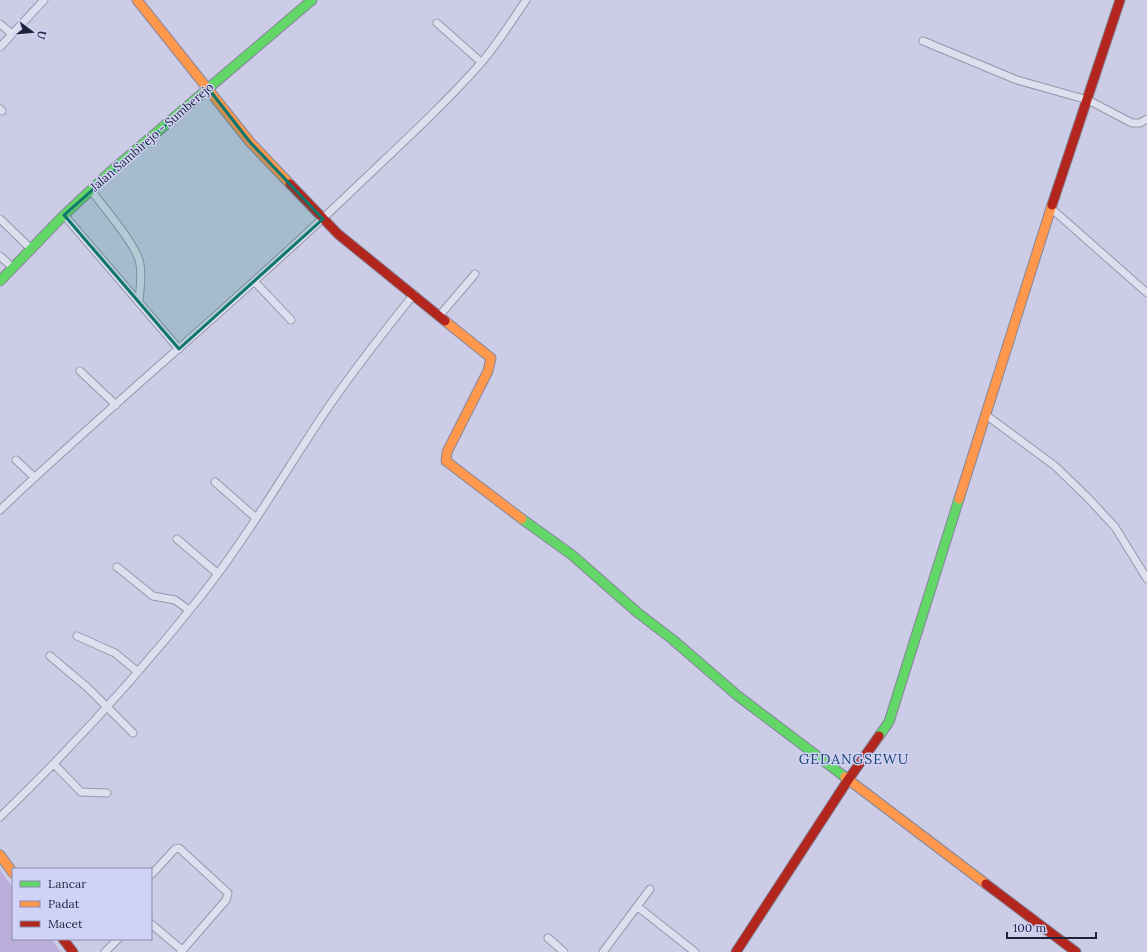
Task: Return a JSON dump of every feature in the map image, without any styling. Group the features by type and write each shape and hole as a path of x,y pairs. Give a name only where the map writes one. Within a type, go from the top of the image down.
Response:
{"street":[{"path":"0,47 44,0"},
{"path":"137,0 250,142 323,219 338,234 440,315 491,358 488,372 447,452 446,461 449,465 572,555 638,613 672,639 738,696 1076,952"},
{"name":"Jalan Sambirejo - Sumberejo","path":"0,281 64,215 91,190 312,0"},
{"path":"0,510 34,477 255,282 434,112 481,62 526,0"},
{"path":"736,952 848,780 889,722 1120,0"},
{"path":"436,23 481,62"},
{"path":"0,24 12,34"},
{"path":"923,41 1017,80 1088,100 1132,123 1140,123 1147,119"},
{"path":"91,190 130,243 140,262 142,278 138,301"},
{"path":"1052,209 1147,294"},
{"path":"64,215 179,349"},
{"path":"0,219 31,249"},
{"path":"0,256 13,268"},
{"path":"440,315 476,274"},
{"path":"255,282 291,320"},
{"path":"0,817 54,764 107,707 189,610 256,518 368,351 414,294"},
{"path":"80,371 116,405"},
{"path":"986,415 1055,466 1088,498 1115,527 1147,579"},
{"path":"16,460 34,477"},
{"path":"214,482 256,518"},
{"path":"177,539 217,573"},
{"path":"117,567 153,596 175,600 189,610"},
{"path":"77,636 115,653 138,672"},
{"path":"50,656 88,688 134,733"},
{"path":"54,764 81,792 107,793"},
{"path":"152,874 175,849 179,848 228,894 226,900 182,951 152,925"},
{"path":"0,856 12,872"},
{"path":"603,952 650,889"},
{"path":"638,907 695,952"},
{"path":"548,938 564,952"},
{"path":"64,940 73,952"},
{"path":"105,952 117,940"}],"highlighted area":[{"path":"208,88 250,142 323,219 179,349 64,215"}],"shaded area":[{"path":"0,870 12,887 12,940 52,940 61,952 0,952"}],"traffic: fast":[{"path":"0,281 62,217 110,172 312,0"},
{"path":"879,736 889,722 959,499"},
{"path":"522,519 572,555 638,613 672,639 738,696 845,777"}],"traffic: slow":[{"path":"137,0 250,142 290,184"},
{"path":"959,499 1052,205"},
{"path":"445,321 491,358 488,371 447,452 446,461 522,519"},
{"path":"845,777 986,884"},
{"path":"0,855 12,872"}],"traffic: jam":[{"path":"1052,205 1120,0"},
{"path":"290,184 338,234 445,321"},
{"path":"736,952 848,780 879,736"},
{"path":"986,884 1076,952"},
{"path":"64,940 73,952"}],"district":[{"name":"GEDANGSEWU","path":"854,759"}]}
